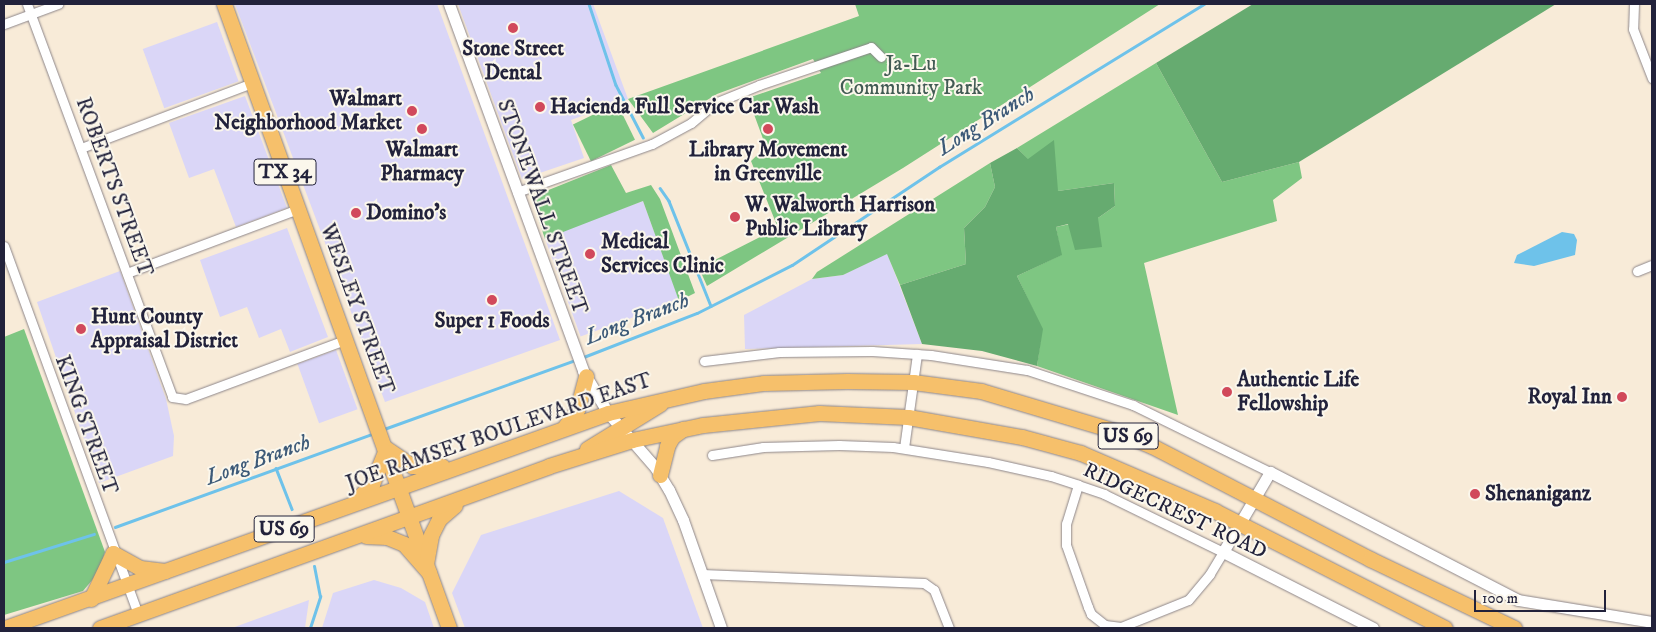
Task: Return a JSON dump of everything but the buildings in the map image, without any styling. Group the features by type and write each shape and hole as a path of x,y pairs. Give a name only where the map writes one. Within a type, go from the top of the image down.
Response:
{"main road":[{"name":"WESLEY STREET","path":"224,4 449,628"},
{"path":"564,428 577,410 585,373"},
{"name":"JOE RAMSEY BOULEVARD EAST","path":"5,628 126,587 564,428 608,413 674,395 790,382 913,382 1016,399 1103,427 1152,446 1514,628"},
{"path":"575,457 620,427 674,395"},
{"name":"US 69","path":"100,628 575,457 632,440 683,429 760,417 820,413 908,417 1022,437 1081,453 1240,524 1445,628"},
{"path":"660,475 667,446 672,437 683,429"},
{"path":"351,505 372,484 384,447 412,466 461,465"},
{"path":"428,568 431,535 440,518 466,496"},
{"path":"359,535 387,537 404,544 428,568"},
{"path":"91,599 111,546 140,568 169,571"}],"street":[{"name":"ROBERTS STREET","path":"27,4 127,273 168,391 176,400 186,399 345,340"},
{"path":"4,24 58,4"},
{"name":"STONEWALL STREET","path":"449,4 585,373 608,413 660,475 683,520 721,628"},
{"path":"1634,4 1633,29 1652,78"},
{"path":"517,192 652,144 690,123 714,103 757,85 871,47 882,57"},
{"path":"81,148 252,83"},
{"path":"127,273 298,209"},
{"name":"KING STREET","path":"4,251 100,518 138,615"},
{"path":"1637,271 1652,265"},
{"path":"704,361 779,352 917,354 1027,370 1067,381 1162,418 1518,600 1652,622"},
{"path":"904,448 917,354"},
{"name":"RIDGECREST ROAD","path":"712,455 763,447 904,448 988,462 1078,485 1149,515 1373,628"},
{"path":"1078,485 1066,524 1066,545 1091,614 1105,625 1121,627 1188,600 1210,574 1270,472"},
{"path":"702,574 924,583 934,590 949,628"}],"shaded area":[{"path":"235,4 437,4 560,340 385,402"},
{"path":"458,4 593,4 628,99 571,120 584,158 522,179"},
{"path":"217,22 239,81 164,108 143,49"},
{"path":"245,96 287,208 236,227 214,169 189,178 169,123"},
{"path":"643,201 679,301 581,337 544,237"},
{"path":"287,228 328,337 290,352 281,329 259,338 247,307 220,317 200,260"},
{"path":"887,253 922,344 745,349 744,315 812,279 843,275"},
{"path":"120,271 166,399 174,436 173,456 99,483 37,302"},
{"path":"336,350 358,409 319,423 297,364"},
{"path":"619,491 663,518 703,628 465,628 452,593 481,535"},
{"path":"374,580 401,588 425,602 434,628 322,628 333,593"},
{"path":"309,600 305,628 232,628"}],"green space":[{"name":"Ja-Lu Community Park","path":"855,4 1160,4 903,168 707,286 699,268 778,228 751,161 766,147 748,98 821,73 813,59 717,94 653,133 628,99 859,16"},
{"path":"1253,4 1556,4 1299,162 1222,182 1156,63"},
{"path":"1156,63 1222,182 1299,162 1302,178 1273,200 1277,221 1144,263 1178,415 1037,366 1042,329 1017,276 1061,255 1056,227 1098,218 1115,206 1114,183 1058,191 1017,148"},
{"path":"617,103 635,140 591,161 573,124"},
{"path":"1054,140 1058,191 1114,183 1115,206 1098,218 1102,247 1075,250 1068,224 1056,227 1062,255 1017,276 1043,329 1037,366 982,351 922,344 900,285 966,264 964,228 985,207 995,187 990,163 1017,148 1028,159"},
{"path":"990,163 995,187 985,207 964,228 966,264 900,285 887,254 843,275 812,279 817,272"},
{"path":"611,165 626,193 651,185 660,199 695,293 679,301 643,201 545,239 531,197"},
{"path":"24,329 105,552 99,572 83,591 4,615 4,337"}],"water":[{"path":"1562,232 1574,234 1577,240 1575,255 1534,266 1514,263 1517,255"}],"waterway":[{"path":"589,4 616,85 643,137"},
{"name":"Long Branch","path":"581,358 697,313 792,265 939,167 1204,4"},
{"path":"660,188 669,201 711,306"},
{"name":"Long Branch","path":"384,429 576,360"},
{"name":"Long Branch","path":"115,527 374,433"},
{"path":"276,468 292,509"},
{"name":"Long Branch","path":"4,562 94,534"},
{"path":"310,628 320,597 314,567"}],"place":[{"name":"Stone Street Dental","path":"513,28"},
{"name":"Hacienda Full Service Car Wash","path":"540,107"},
{"name":"Walmart Neighborhood Market","path":"412,111"},
{"name":"Walmart Pharmacy","path":"422,129"},
{"name":"Library Movement in Greenville","path":"768,129"},
{"name":"Domino's","path":"356,213"},
{"name":"W. Walworth Harrison Public Library","path":"735,217"},
{"name":"Medical Services Clinic","path":"590,254"},
{"name":"Super 1 Foods","path":"492,300"},
{"name":"Hunt County Appraisal District","path":"81,329"},
{"name":"Authentic Life Fellowship","path":"1227,392"},
{"name":"Royal Inn","path":"1622,397"},
{"name":"Shenaniganz","path":"1475,494"}]}
